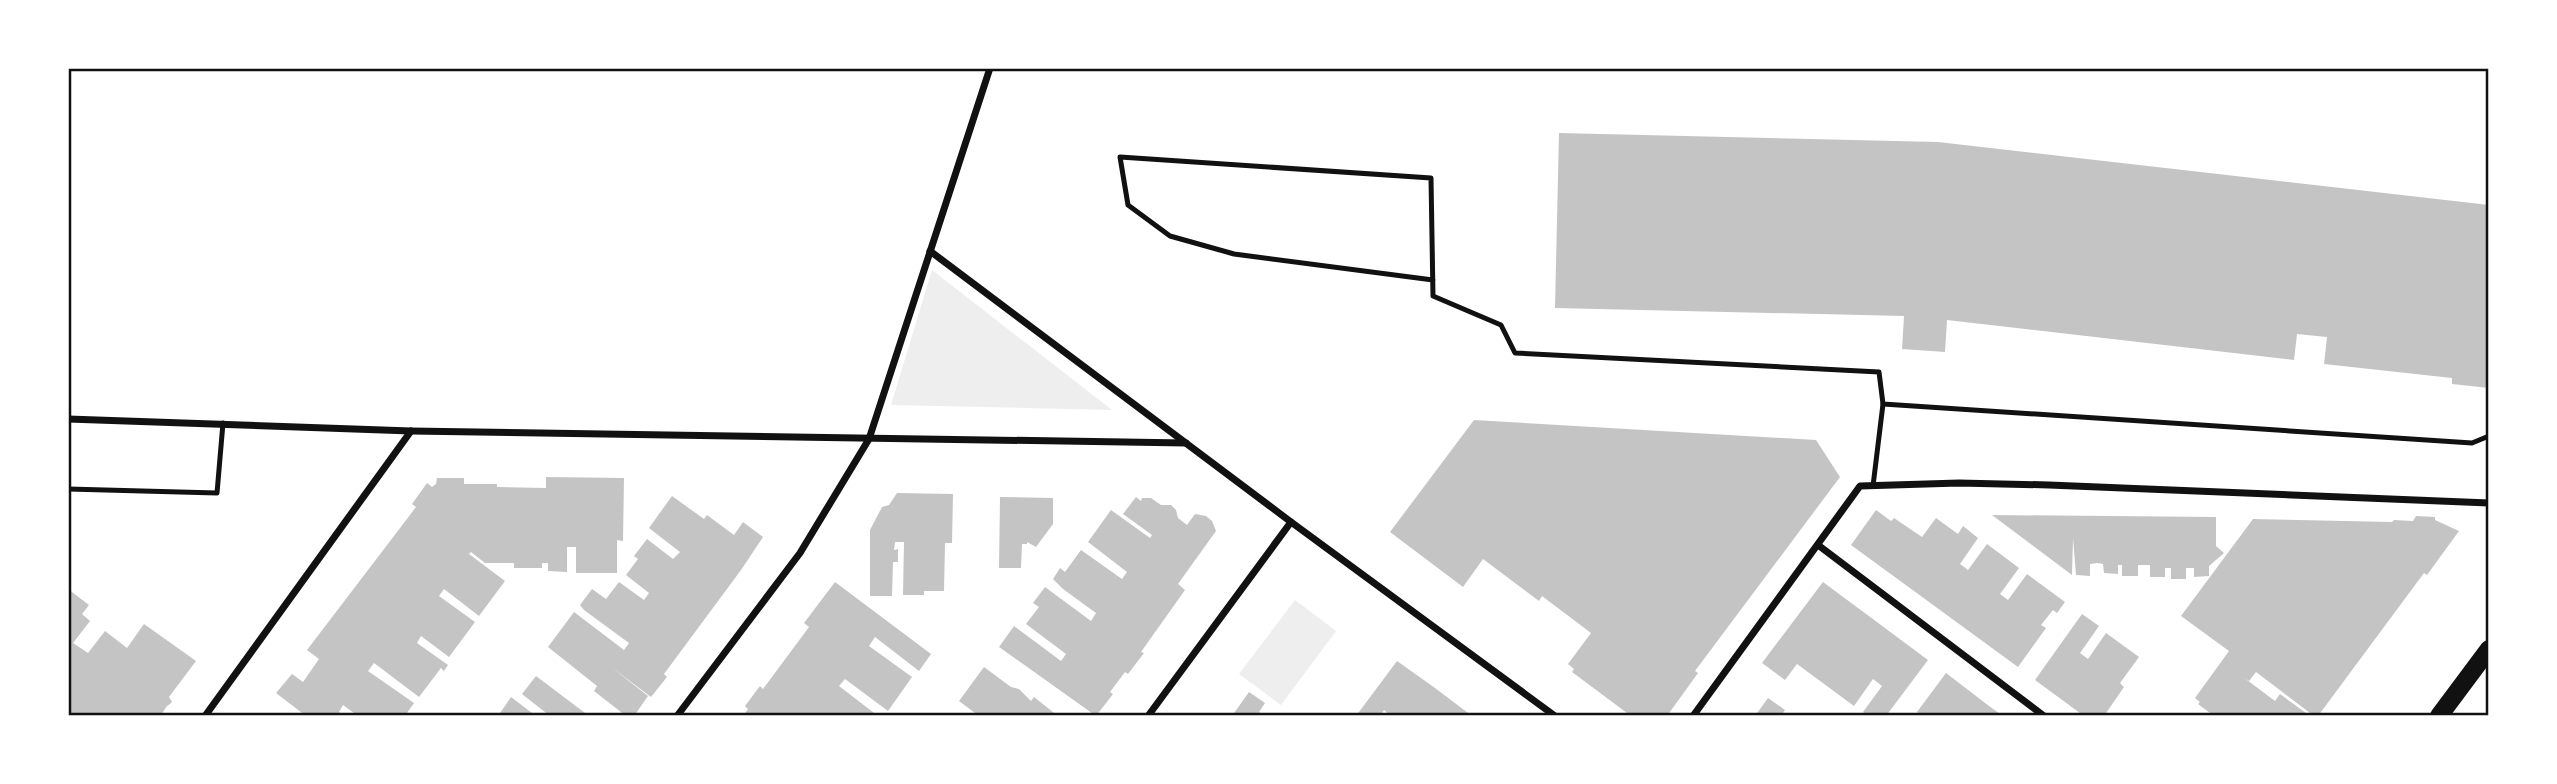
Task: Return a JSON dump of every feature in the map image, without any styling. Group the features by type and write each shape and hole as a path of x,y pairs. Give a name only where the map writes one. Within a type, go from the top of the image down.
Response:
{"main road":[{"path":"2439,716 2489,649"}],"street":[{"path":"677,716 800,553 869,439 990,68"},
{"path":"930,251 1555,716"},
{"path":"68,419 411,431 1186,443"},
{"path":"205,716 411,431"},
{"path":"1693,716 1860,486 1959,482 2489,503"},
{"path":"1150,715 1291,522"},
{"path":"1818,545 2044,716"}],"lane":[{"path":"1433,280 1234,254 1170,236 1128,205 1120,157 1431,178 1433,280 1433,296 1500,325 1515,353 1879,372 1884,404 1873,486"},
{"path":"1884,404 2472,443 2489,436"},
{"path":"68,489 217,493 223,423"}],"shaded area":[{"path":"932,270 1112,410 891,405"},
{"path":"1295,600 1336,631 1281,705 1239,674"}],"building":[{"path":"1559,133 1938,142 2489,205 2489,388 2452,384 2452,378 2324,364 2327,337 2297,334 2294,360 1947,320 1945,352 1902,349 1904,316 1555,308"},
{"path":"1474,420 1816,440 1840,477 1695,671 1698,673 1667,716 1631,716 1572,672 1574,669 1568,664 1591,633 1542,596 1539,601 1483,559 1463,587 1390,532"},
{"path":"546,477 624,478 623,541 617,540 617,573 576,573 576,547 567,547 567,572 548,571 548,563 542,563 542,568 514,568 514,563 485,563 471,552 469,554 505,581 479,616 444,589 439,596 475,622 449,657 421,636 417,643 448,665 444,671 441,668 419,697 374,663 368,671 414,703 405,716 358,716 343,705 339,712 344,716 306,716 276,693 292,674 303,682 319,659 307,650 416,507 412,504 427,483 432,487 437,478 464,478 464,484 546,488"},
{"path":"897,493 953,494 952,543 945,543 944,591 903,595 904,542 895,542 894,550 898,549 898,562 893,562 892,596 870,596 870,530 882,507 889,505"},
{"path":"672,496 704,519 707,515 734,535 743,522 763,537 664,674 667,677 651,697 610,666 648,696 634,716 626,716 594,691 597,686 548,647 574,612 624,650 629,643 580,605 592,589 606,599 619,582 644,600 649,593 626,575 638,559 634,556 647,539 673,559 680,552 649,528"},
{"path":"1000,497 1053,498 1053,524 1036,547 1027,542 1022,544 1021,568 999,568"},
{"path":"1136,497 1141,501 1142,498 1151,498 1161,505 1171,505 1178,518 1187,525 1195,514 1206,516 1212,521 1216,531 1178,584 1185,590 1141,652 1144,653 1128,674 1125,672 1096,716 999,647 1014,626 1061,661 1066,654 1026,624 1039,607 1033,603 1045,587 1091,621 1096,613 1053,579 1060,568 1065,572 1081,550 1122,579 1127,572 1088,542 1111,510 1150,538 1152,535 1123,514"},
{"path":"1876,510 1891,521 1894,518 1922,537 1936,518 1958,534 1963,526 1978,538 1960,564 1968,570 1987,544 2019,568 2000,594 2008,600 2027,574 2065,602 2057,613 2053,610 2041,625 2046,628 2018,667 1851,545"},
{"path":"1992,515 2216,517 2216,546 2224,553 2209,566 2209,576 2194,577 2194,568 2186,568 2186,579 2171,579 2171,568 2165,568 2165,577 2150,577 2150,565 2138,565 2138,576 2122,576 2122,565 2118,565 2118,574 2104,573 2103,564 2097,563 2090,564 2090,576 2076,575 2073,538 2072,575"},
{"path":"2416,516 2435,517 2435,520 2459,531 2427,575 2424,573 2318,716 2314,716 2256,672 2249,681 2243,677 2275,701 2280,694 2310,716 2214,716 2198,704 2200,702 2195,698 2229,651 2181,616 2253,519 2392,522 2413,521"},
{"path":"835,582 931,654 919,671 875,637 869,646 912,677 888,711 845,679 839,686 878,716 743,716 748,709 745,706 760,686 763,689 809,627 804,623"},
{"path":"1823,582 1928,660 1886,716 1868,716 1863,712 1882,686 1873,679 1854,706 1797,664 1785,680 1762,663"},
{"path":"68,589 89,605 82,614 90,621 73,643 88,653 105,631 127,648 144,624 196,661 169,697 172,702 160,716 68,716"},
{"path":"2082,614 2099,626 2080,653 2088,659 2106,633 2139,657 2120,683 2124,687 2104,716 2084,716 2035,680"},
{"path":"1397,661 1472,716 1391,716 1384,710 1380,716 1356,716"},
{"path":"984,667 1011,687 1019,689 1031,701 1034,697 1058,716 979,716 959,701"},
{"path":"1946,673 2003,716 1922,716 1917,712"},
{"path":"536,676 589,716 550,716 522,694"},
{"path":"1249,692 1265,703 1259,712 1265,716 1232,716"},
{"path":"511,697 536,716 498,716"},
{"path":"1768,698 1785,710 1781,716 1755,716"}]}
